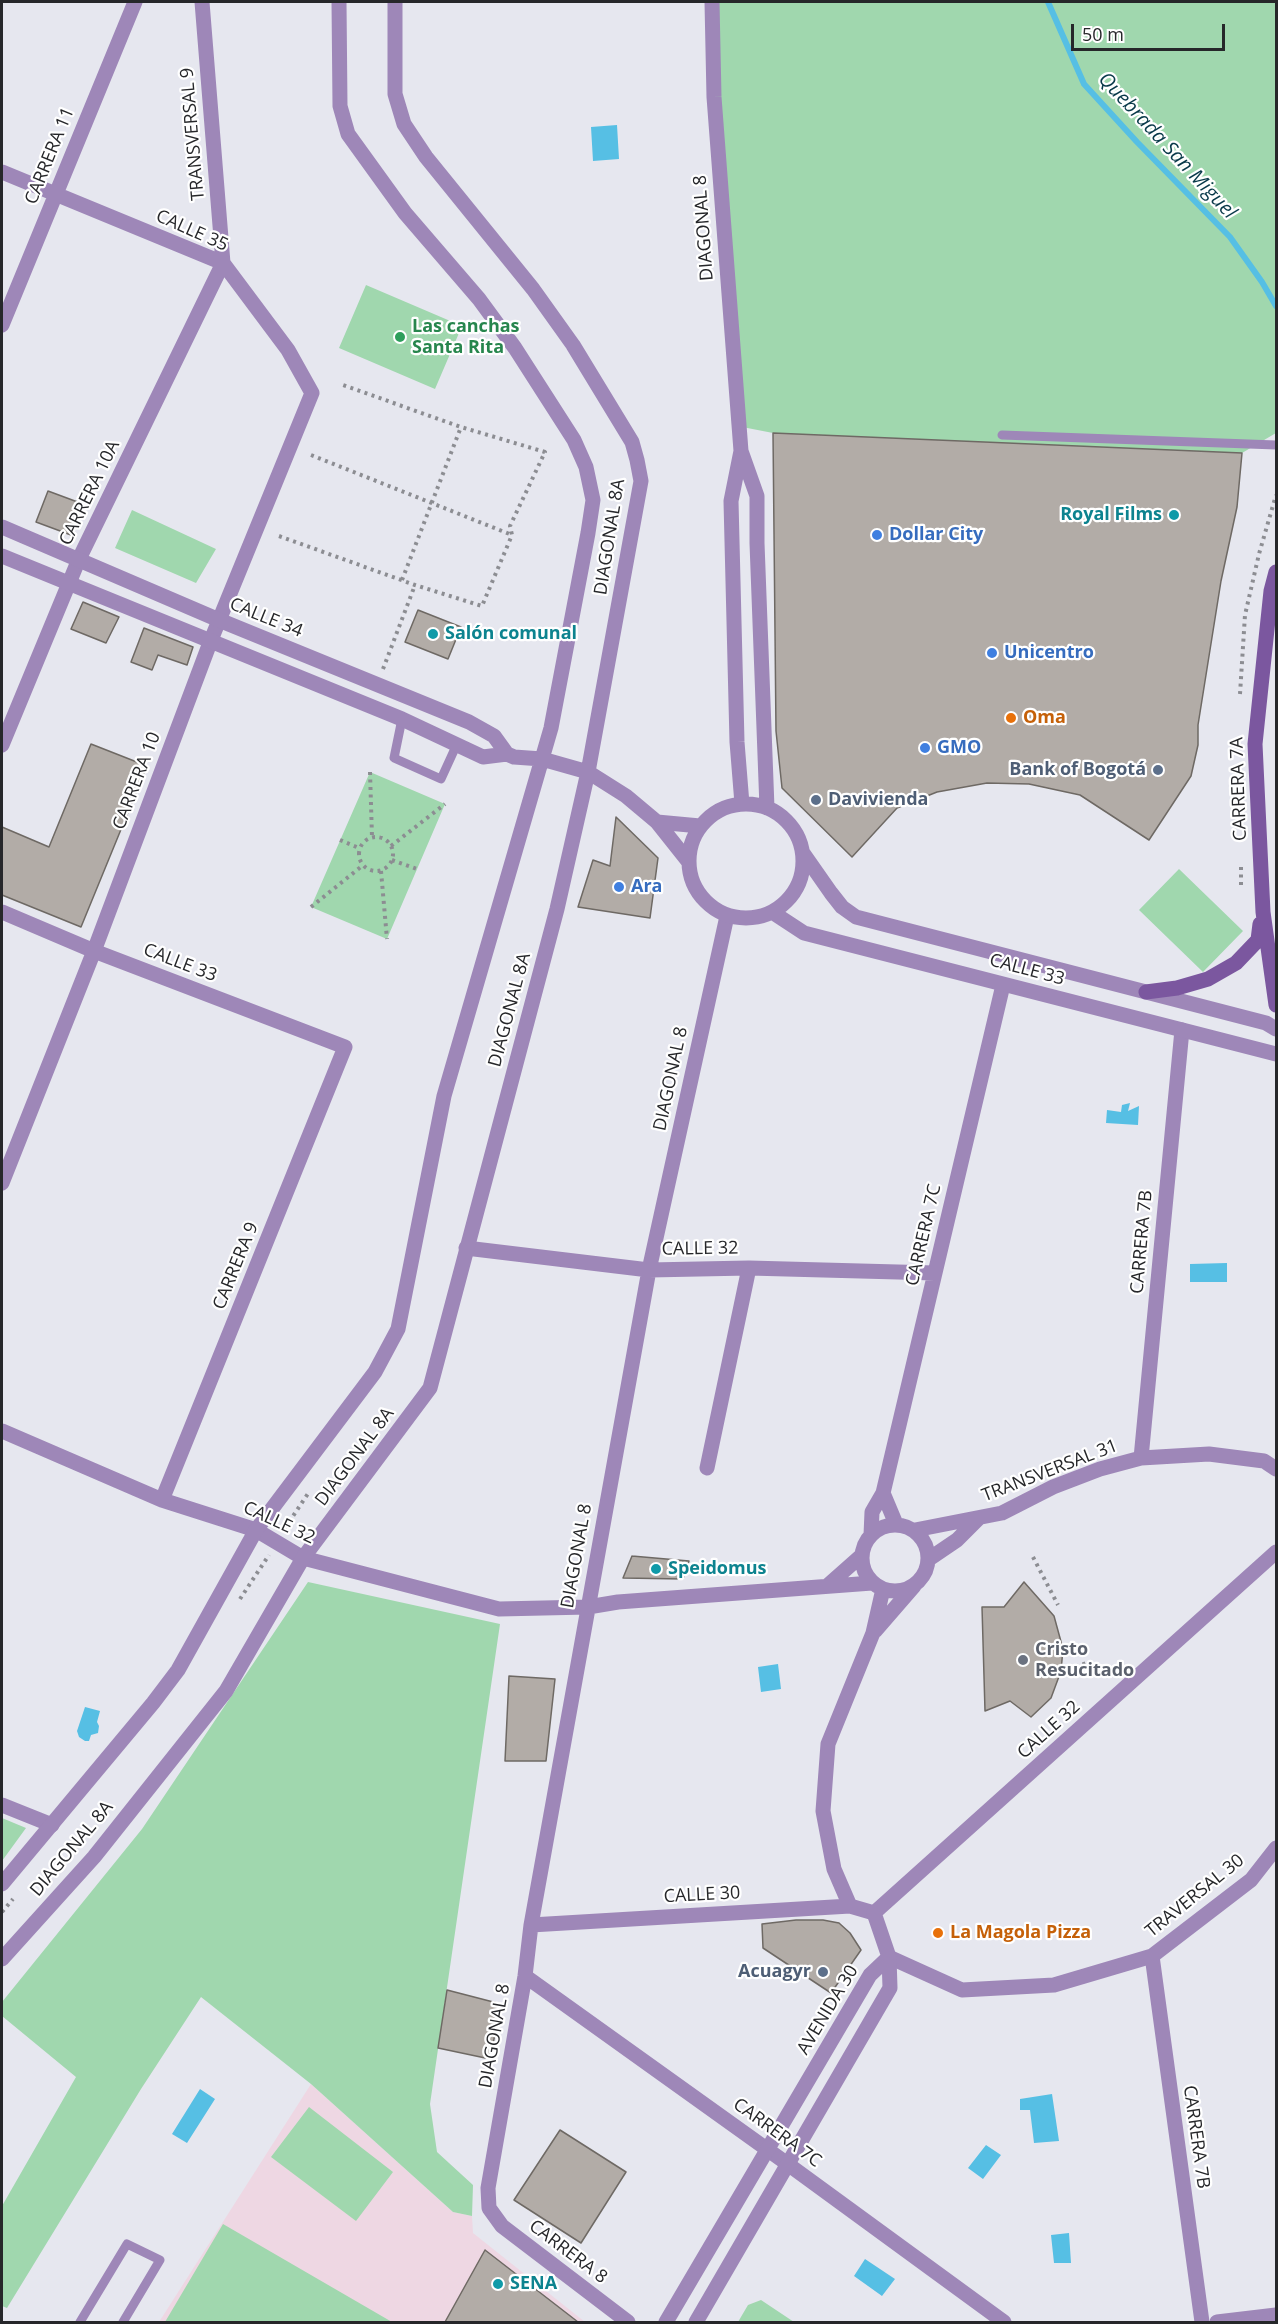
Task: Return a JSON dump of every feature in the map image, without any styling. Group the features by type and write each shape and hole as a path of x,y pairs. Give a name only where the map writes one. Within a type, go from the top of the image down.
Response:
{"main road":[{"name":"CARRERA 7A","path":"1276,572 1271,591 1255,744 1262,900 1276,1005"},
{"path":"1146,992 1177,988 1208,980 1236,963 1258,940 1262,900"}],"street":[{"name":"CARRERA 11","path":"2,325 135,2"},
{"name":"TRANSVERSAL 9","path":"202,2 223,263"},
{"name":"DIAGONAL 8A","path":"2,1884 178,1670 256,1530 375,1372 398,1329 444,1096 551,728 593,500 586,467 574,440 491,315 405,213 348,134 340,106 339,2"},
{"name":"DIAGONAL 8A","path":"2,1959 94,1857 226,1690 303,1558 430,1388 557,909 588,772 641,481 638,460 632,442 573,345 533,289 426,157 404,123 395,94 395,2"},
{"name":"DIAGONAL 8","path":"712,2 714,98 741,451 757,496 767,808"},
{"name":"CALLE 35","path":"2,172 223,263 288,350 312,393"},
{"name":"CARRERA 10A","path":"2,745 80,559 223,263"},
{"name":"CARRERA 10","path":"2,1183 94,951 211,640 312,393"},
{"name":"DIAGONAL 8","path":"741,451 731,501 737,742 742,804"},
{"name":"CALLE 34","path":"2,527 219,620 469,722 494,736 507,754"},
{"path":"2,556 402,719 483,756 507,754 514,757 542,759 588,772 626,796 657,822 688,861"},
{"path":"742,804 767,808 782,816 793,828 801,843 801,876 794,892 784,905 772,912 753,918 728,916 711,908 699,895 691,879 689,849 700,826 712,815 726,807 742,804"},
{"path":"657,822 700,826"},
{"name":"CALLE 33","path":"802,853 842,907 856,917 1266,1023 1276,1029"},
{"name":"CALLE 33","path":"2,912 94,951 345,1047"},
{"name":"CALLE 33","path":"772,912 804,933 1276,1054"},
{"name":"DIAGONAL 8","path":"489,2208 488,2188 525,1976 531,1925 649,1270 728,916"},
{"name":"CARRERA 7C","path":"871,1535 872,1512 883,1493 1003,985"},
{"name":"CARRERA 7B","path":"1141,1458 1182,1030"},
{"name":"CARRERA 9","path":"162,1500 345,1047"},
{"name":"CALLE 32","path":"466,1248 649,1270 749,1268 935,1273"},
{"path":"707,1468 749,1268"},
{"name":"CALLE 32","path":"2,1431 162,1500 256,1530 303,1558 498,1609 588,1607 618,1602 827,1586 878,1586"},
{"name":"TRANSVERSAL 31","path":"915,1530 1002,1513 1053,1486 1100,1469 1141,1458 1209,1454 1264,1461 1276,1469"},
{"path":"883,1493 896,1524"},
{"name":"TRANSVERSAL 31","path":"929,1560 957,1540 979,1518"},
{"path":"873,1633 916,1584 927,1569 929,1560 928,1548 923,1538 915,1530 896,1524 878,1529 865,1544 862,1555 866,1573 878,1586 894,1592 906,1590 916,1584"},
{"name":"CALLE 32","path":"874,1913 1276,1552"},
{"path":"827,1586 862,1555"},
{"path":"850,1906 834,1869 823,1811 828,1744 873,1633 878,1586"},
{"path":"2,1805 52,1825"},
{"name":"TRAVERSAL 30","path":"889,1957 962,1990 1054,1985 1152,1956 1251,1880 1276,1848"},
{"name":"CALLE 30","path":"531,1925 850,1906 874,1913"},
{"path":"874,1913 889,1957"},
{"name":"CARRERA 7B","path":"1152,1956 1202,2322"},
{"name":"AVENIDA 30","path":"666,2322 870,1975 889,1957"},
{"name":"AVENIDA 30","path":"696,2322 890,1988 889,1957"},
{"name":"CARRERA 7C","path":"525,1976 1004,2322"},
{"name":"CARRERA 8","path":"489,2208 502,2226 628,2322"},
{"path":"1216,2322 1276,2315"}],"lane":[{"path":"1002,435 1276,445"},
{"path":"402,719 394,758 441,779 457,744"},
{"path":"80,2322 127,2244 160,2260 123,2322"}],"path":[{"path":"279,536 415,585 482,606 512,535 510,526 545,452 461,427 340,384"},
{"path":"402,580 461,427"},
{"path":"311,455 512,535"},
{"path":"382,672 415,585"},
{"path":"370,771 372,837"},
{"path":"391,846 445,804"},
{"path":"383,838 391,846 390,865 381,871 371,871 362,866 358,857 359,848 366,839 383,838"},
{"path":"340,840 359,848"},
{"path":"392,860 417,869"},
{"path":"311,907 362,866"},
{"path":"381,871 387,939"},
{"path":"235,1606 310,1492"},
{"path":"1033,1557 1058,1605"},
{"path":"1061,1671 1090,1662"},
{"path":"2,1912 15,1896"}],"shaded area":[{"path":"311,2084 453,2212 472,2216 473,2233 585,2322 159,2322"}],"green space":[{"path":"712,2 1276,2 1276,433 1242,453 773,433 732,425"},
{"name":"Las canchas Santa Rita","path":"366,285 462,326 435,389 339,348"},
{"path":"132,510 216,549 196,583 115,548"},
{"path":"370,772 445,804 387,939 311,907"},
{"path":"1179,869 1243,931 1203,972 1139,910"},
{"path":"308,1582 500,1624 430,2104 437,2152 473,2185 472,2216 453,2212 311,2084 201,1997 141,2089 7,2308 2,2306 2,2206 76,2077 2,2016 2,2002 142,1829"},
{"path":"2,1818 26,1828 2,1861"},
{"path":"309,2107 393,2172 356,2221 271,2157"},
{"path":"223,2224 392,2322 165,2322"},
{"path":"761,2300 794,2322 738,2322 748,2305"}],"water":[{"path":"617,125 619,159 593,161 591,127"},
{"path":"1130,1103 1128,1111 1139,1106 1138,1125 1106,1123 1107,1110 1121,1112 1122,1105"},
{"path":"1227,1263 1227,1282 1190,1282 1190,1264"},
{"path":"778,1664 781,1689 761,1692 758,1667"},
{"path":"85,1707 100,1711 97,1722 98,1733 91,1735 89,1741 79,1737 77,1731"},
{"path":"200,2089 215,2099 187,2143 172,2134"},
{"path":"1052,2094 1059,2141 1034,2143 1030,2110 1020,2110 1020,2099"},
{"path":"986,2145 1001,2155 983,2179 968,2168"},
{"path":"1069,2233 1071,2263 1054,2263 1051,2235"},
{"path":"865,2259 895,2279 882,2296 854,2276"}],"building":[{"name":"Unicentro","path":"773,433 1242,453 1237,507 1221,581 1198,725 1198,745 1191,776 1149,840 1080,795 1029,784 987,783 937,792 897,808 852,857 782,788 776,731"},
{"path":"48,491 83,504 71,535 36,522"},
{"path":"83,602 119,617 106,643 71,629"},
{"name":"Salón comunal","path":"418,610 461,627 448,659 405,642"},
{"path":"144,628 193,647 187,665 158,655 152,670 131,662"},
{"path":"91,744 147,766 81,927 2,895 2,827 49,847"},
{"name":"Ara","path":"616,817 658,858 650,918 578,907 593,860 610,866"},
{"name":"Speidomus","path":"632,1556 689,1561 683,1579 623,1578"},
{"name":"Cristo Resucitado","path":"1024,1582 1054,1616 1063,1649 1061,1671 1051,1698 1031,1717 1010,1701 985,1711 982,1607 1004,1607"},
{"path":"509,1676 555,1679 546,1761 505,1761"},
{"name":"Acuagyr","path":"823,1920 839,1923 850,1933 861,1950 831,1993 763,1948 762,1924"},
{"path":"447,1990 501,2004 490,2059 438,2048"},
{"path":"560,2130 626,2172 581,2243 514,2200"},
{"name":"SENA","path":"485,2250 578,2322 445,2322"}],"waterway":[{"name":"Quebrada San Miguel","path":"1048,2 1084,84 1230,237 1276,306"}],"place":[{"name":"Las canchas Santa Rita","path":"400,337"},
{"name":"Royal Films","path":"1174,515"},
{"name":"Dollar City","path":"877,535"},
{"name":"Salón comunal","path":"433,634"},
{"name":"Unicentro","path":"992,653"},
{"name":"Oma","path":"1011,718"},
{"name":"GMO","path":"925,748"},
{"name":"Bank of Bogotá","path":"1158,770"},
{"name":"Davivienda","path":"816,800"},
{"name":"Ara","path":"619,887"},
{"name":"Speidomus","path":"656,1569"},
{"name":"Cristo Resucitado","path":"1023,1660"},
{"name":"La Magola Pizza","path":"938,1933"},
{"name":"Acuagyr","path":"823,1972"},
{"name":"SENA","path":"498,2284"}]}
